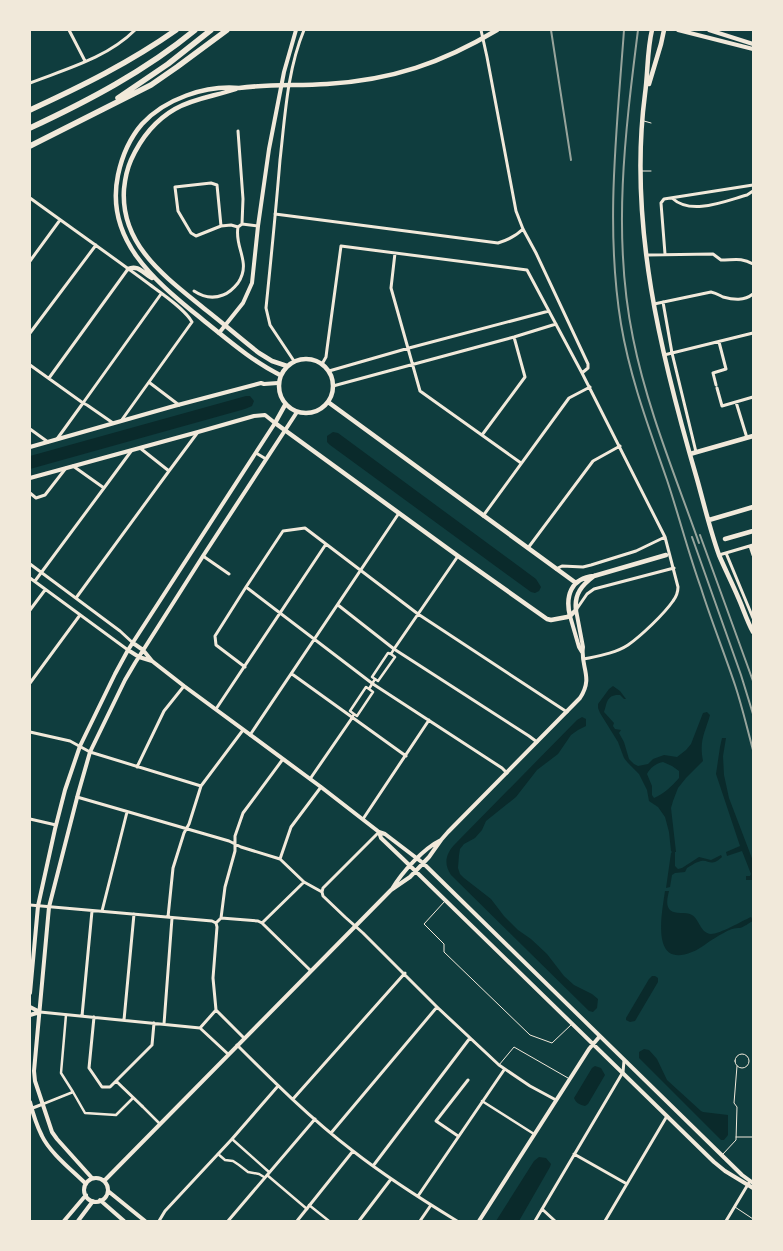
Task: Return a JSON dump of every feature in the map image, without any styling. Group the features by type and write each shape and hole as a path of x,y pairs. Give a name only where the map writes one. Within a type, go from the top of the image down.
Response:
{"highway":[{"path":"30,110 111,71 176,30"},
{"path":"30,128 67,111 122,81 149,64 195,30"},
{"path":"100,110 168,64 211,30"},
{"path":"30,146 151,84 227,30"},
{"path":"30,104 45,103"}],"main road":[{"path":"280,375 248,356 156,280 138,259 130,246 122,231 119,220 116,187 119,170 134,134 157,111 189,95 226,87 239,88 346,82 380,78 437,61 461,51 497,30"},
{"path":"652,30 642,120 641,171 647,255 654,304 664,356 719,555 753,632"},
{"path":"645,95 664,30"},
{"path":"239,88 189,102 167,114 154,124 142,138 129,164 124,195 125,209 130,228 137,243 150,262 259,353 287,366"},
{"path":"128,269 137,268 156,280"},
{"path":"307,359 322,364 329,371 333,386 328,402 321,409 305,414 285,405 279,394 278,383 280,375 287,366 294,361 307,359"},
{"path":"328,402 576,583"},
{"path":"285,405 275,423 546,619 551,620 570,616 576,610 576,600 582,586 594,576"},
{"path":"690,454 753,436"},
{"path":"709,520 753,507"},
{"path":"725,539 753,531"},
{"path":"570,616 568,599 576,583 586,577 666,556"}],"street":[{"path":"69,30 85,61"},
{"path":"30,83 113,48 135,30"},
{"path":"219,333 242,303 250,289 254,274 258,226 275,114 296,30"},
{"path":"294,361 270,325 266,308 290,74 304,30"},
{"path":"481,30 488,57 516,211 588,364 588,368 582,373"},
{"path":"678,30 753,49"},
{"path":"708,30 753,44"},
{"path":"238,131 243,199 242,224"},
{"path":"221,226 217,185 211,183 175,187 178,211 191,233 196,236 221,226 231,225 238,227"},
{"path":"665,254 660,203 664,199 753,186"},
{"path":"671,198 681,204 699,207 747,195 753,191"},
{"path":"30,198 161,294 189,316 192,322 121,421"},
{"path":"275,214 498,243 510,238 523,229"},
{"path":"30,261 60,220"},
{"path":"194,291 204,296 214,297 226,294 236,284 241,277 244,266 237,240 236,233 238,227 242,224 258,226"},
{"path":"30,333 96,245"},
{"path":"322,364 326,358 341,246 527,270 590,387 665,537 678,586 678,592 673,601 628,646 584,659"},
{"path":"394,253 391,288 420,391 521,464"},
{"path":"647,255 713,254 721,260 738,258 753,264"},
{"path":"49,378 128,269"},
{"path":"654,304 701,296 711,292 739,300 748,298 753,294"},
{"path":"56,440 161,294"},
{"path":"663,302 697,453"},
{"path":"329,371 548,311"},
{"path":"333,386 556,324"},
{"path":"664,356 753,333"},
{"path":"482,436 525,377 514,337"},
{"path":"719,342 726,369 713,373 722,406 753,397"},
{"path":"30,365 113,424"},
{"path":"150,383 180,405"},
{"path":"30,447 261,383 278,383"},
{"path":"483,516 569,398 590,387"},
{"path":"736,402 747,438"},
{"path":"92,1178 52,1132 34,1071 49,907 77,797 90,752 125,680 297,412"},
{"path":"30,478 254,416 264,415 275,423 128,650 80,746 65,790 38,906 30,992"},
{"path":"30,428 48,442"},
{"path":"76,598 198,432"},
{"path":"528,548 593,461 620,446"},
{"path":"140,448 169,471"},
{"path":"35,582 132,450"},
{"path":"256,453 266,459"},
{"path":"73,466 104,488"},
{"path":"30,493 36,498 46,495 66,468"},
{"path":"250,735 399,513"},
{"path":"245,667 216,645 215,636 283,531 305,528 418,614 567,712"},
{"path":"556,569 564,566 582,567 636,551 665,537"},
{"path":"216,709 326,544"},
{"path":"719,555 752,545 753,555"},
{"path":"726,553 753,618"},
{"path":"203,556 229,574"},
{"path":"375,679 372,677 388,653 391,654 458,556"},
{"path":"30,564 120,631 143,650 152,661 184,686 379,832 385,834 418,858 722,1155 753,1188"},
{"path":"582,653 583,647 576,610 587,594 594,589 674,568"},
{"path":"30,578 128,650 139,657 152,661"},
{"path":"246,587 372,684 507,773"},
{"path":"30,610 46,590"},
{"path":"338,605 394,649 537,742"},
{"path":"30,683 80,615"},
{"path":"104,1181 391,890 416,871 441,840 580,698 587,683 586,674 584,659 578,647 570,616"},
{"path":"375,679 378,681 395,657 391,654"},
{"path":"292,674 353,716 406,756"},
{"path":"310,779 353,716 357,716 373,692 370,689 375,679"},
{"path":"137,767 164,711 184,686"},
{"path":"353,716 350,711 366,687 370,689"},
{"path":"363,819 429,720"},
{"path":"168,918 172,868 201,786 243,730"},
{"path":"30,732 70,741 90,752 201,786"},
{"path":"222,918 225,887 236,851 234,845 235,836 243,813 283,759"},
{"path":"280,859 291,827 321,787"},
{"path":"77,797 229,841 234,845 280,859 304,882 322,892 323,896 405,973 437,1007 499,1066 556,1100"},
{"path":"102,911 127,812"},
{"path":"30,819 56,825"},
{"path":"379,832 381,838 725,1172 750,1183"},
{"path":"322,892 323,888 379,832"},
{"path":"391,890 410,866 431,845 441,840"},
{"path":"262,923 304,882"},
{"path":"30,905 212,921 216,923"},
{"path":"82,1016 92,911"},
{"path":"124,1020 134,914"},
{"path":"164,1024 172,918"},
{"path":"216,923 222,918 262,923 310,971"},
{"path":"216,923 218,927 213,978 216,1010 244,1038"},
{"path":"293,1099 405,973"},
{"path":"30,1007 40,1012 200,1028 228,1054"},
{"path":"331,1133 437,1007"},
{"path":"200,1028 216,1010"},
{"path":"30,1015 40,1012"},
{"path":"66,1015 61,1073 85,1113 116,1115 134,1097"},
{"path":"94,1017 89,1068 102,1088 110,1087 152,1045 154,1023"},
{"path":"480,1221 556,1100 593,1043 600,1036"},
{"path":"373,1166 470,1038"},
{"path":"237,1046 314,1119 353,1151 457,1221"},
{"path":"535,1221 623,1072 624,1061"},
{"path":"418,1196 504,1070"},
{"path":"458,1136 436,1121 468,1080"},
{"path":"116,1081 160,1124"},
{"path":"159,1221 165,1211 278,1086"},
{"path":"31,1109 73,1092"},
{"path":"482,1101 534,1135"},
{"path":"30,1102 31,1109 45,1142 86,1184"},
{"path":"605,1221 667,1115"},
{"path":"228,1221 314,1119"},
{"path":"232,1139 267,1175 329,1221"},
{"path":"297,1221 353,1151"},
{"path":"218,1154 225,1160 233,1161 248,1172 267,1175"},
{"path":"574,1154 626,1184"},
{"path":"108,1191 105,1197 93,1201 89,1199 84,1191 88,1181 92,1178 98,1178 104,1181 108,1191 144,1221"},
{"path":"358,1221 391,1178"},
{"path":"726,1221 750,1183"},
{"path":"64,1221 86,1195"},
{"path":"100,1200 124,1221"},
{"path":"78,1221 93,1201"},
{"path":"420,1221 431,1205"},
{"path":"542,1209 554,1221"}],"lane":[{"path":"642,120 651,123"},
{"path":"641,171 651,171"},
{"path":"446,900 424,924 444,944 444,952 451,959 530,1035 552,1043 572,1023"},
{"path":"499,1066 514,1047 570,1080"},
{"path":"722,1155 736,1140 737,1108 734,1103 737,1066 735,1060 737,1056 743,1054 747,1056 750,1062 748,1066 741,1068 737,1066"},
{"path":"736,1137 753,1137"},
{"path":"734,1207 753,1219"}],"water":[{"path":"250,396 254,401 252,406 245,409 30,469 30,456"},
{"path":"333,432 338,433 536,579 541,587 539,591 531,592 330,445 327,442 327,436"},
{"path":"613,686 626,699 620,695 612,696 608,700 604,712 614,723 615,729 621,730 619,733 629,759 638,766 648,764 653,759 664,755 677,757 691,744 703,713 707,712 710,715 702,742 703,761 678,788 671,808 676,852 675,866 678,869 682,868 699,857 711,860 721,855 722,857 712,863 705,861 697,862 687,868 685,872 675,873 672,875 670,887 666,888 672,852 665,817 658,807 649,801 647,790 639,774 624,758 618,742 598,708 598,704","holes":["663,762 679,771 679,778 668,789 654,798 647,774 654,766"]},
{"path":"582,717 586,719 586,726 571,735 558,754 537,770 516,797 486,821 482,830 475,838 464,844 460,849 458,868 464,878 491,899 518,930 547,954 564,976 574,985 598,999 597,1008 593,1012 589,1011 451,875 446,862 448,854 456,843"},
{"path":"722,738 726,738 723,756 724,775 729,798 753,861 753,880 746,880 746,876 751,874 742,851 727,856 726,852 740,846 716,774"},
{"path":"665,891 669,891 667,903 670,910 692,915 707,933 720,932 751,917 753,921 742,927 725,932 692,952 679,955 670,953 664,946 661,924"},
{"path":"652,976 658,978 658,982 635,1021 630,1022 626,1020 649,979"},
{"path":"644,1049 649,1050 657,1059 667,1080 701,1111 728,1115 728,1135 724,1140 721,1140 639,1058 639,1052"},
{"path":"595,1066 601,1068 605,1075 588,1104 585,1106 581,1105 574,1098"},
{"path":"539,1157 546,1158 551,1164 519,1221 496,1221 534,1161"}],"railway":[{"path":"551,30 571,160"},
{"path":"624,30 613,214 616,288 621,324 629,364 641,403 696,574 735,685 753,750"},
{"path":"638,30 625,146 623,184 623,261 627,300 633,338 646,390 662,441 699,543"},
{"path":"700,535 753,681"},
{"path":"692,537 753,714"}]}
